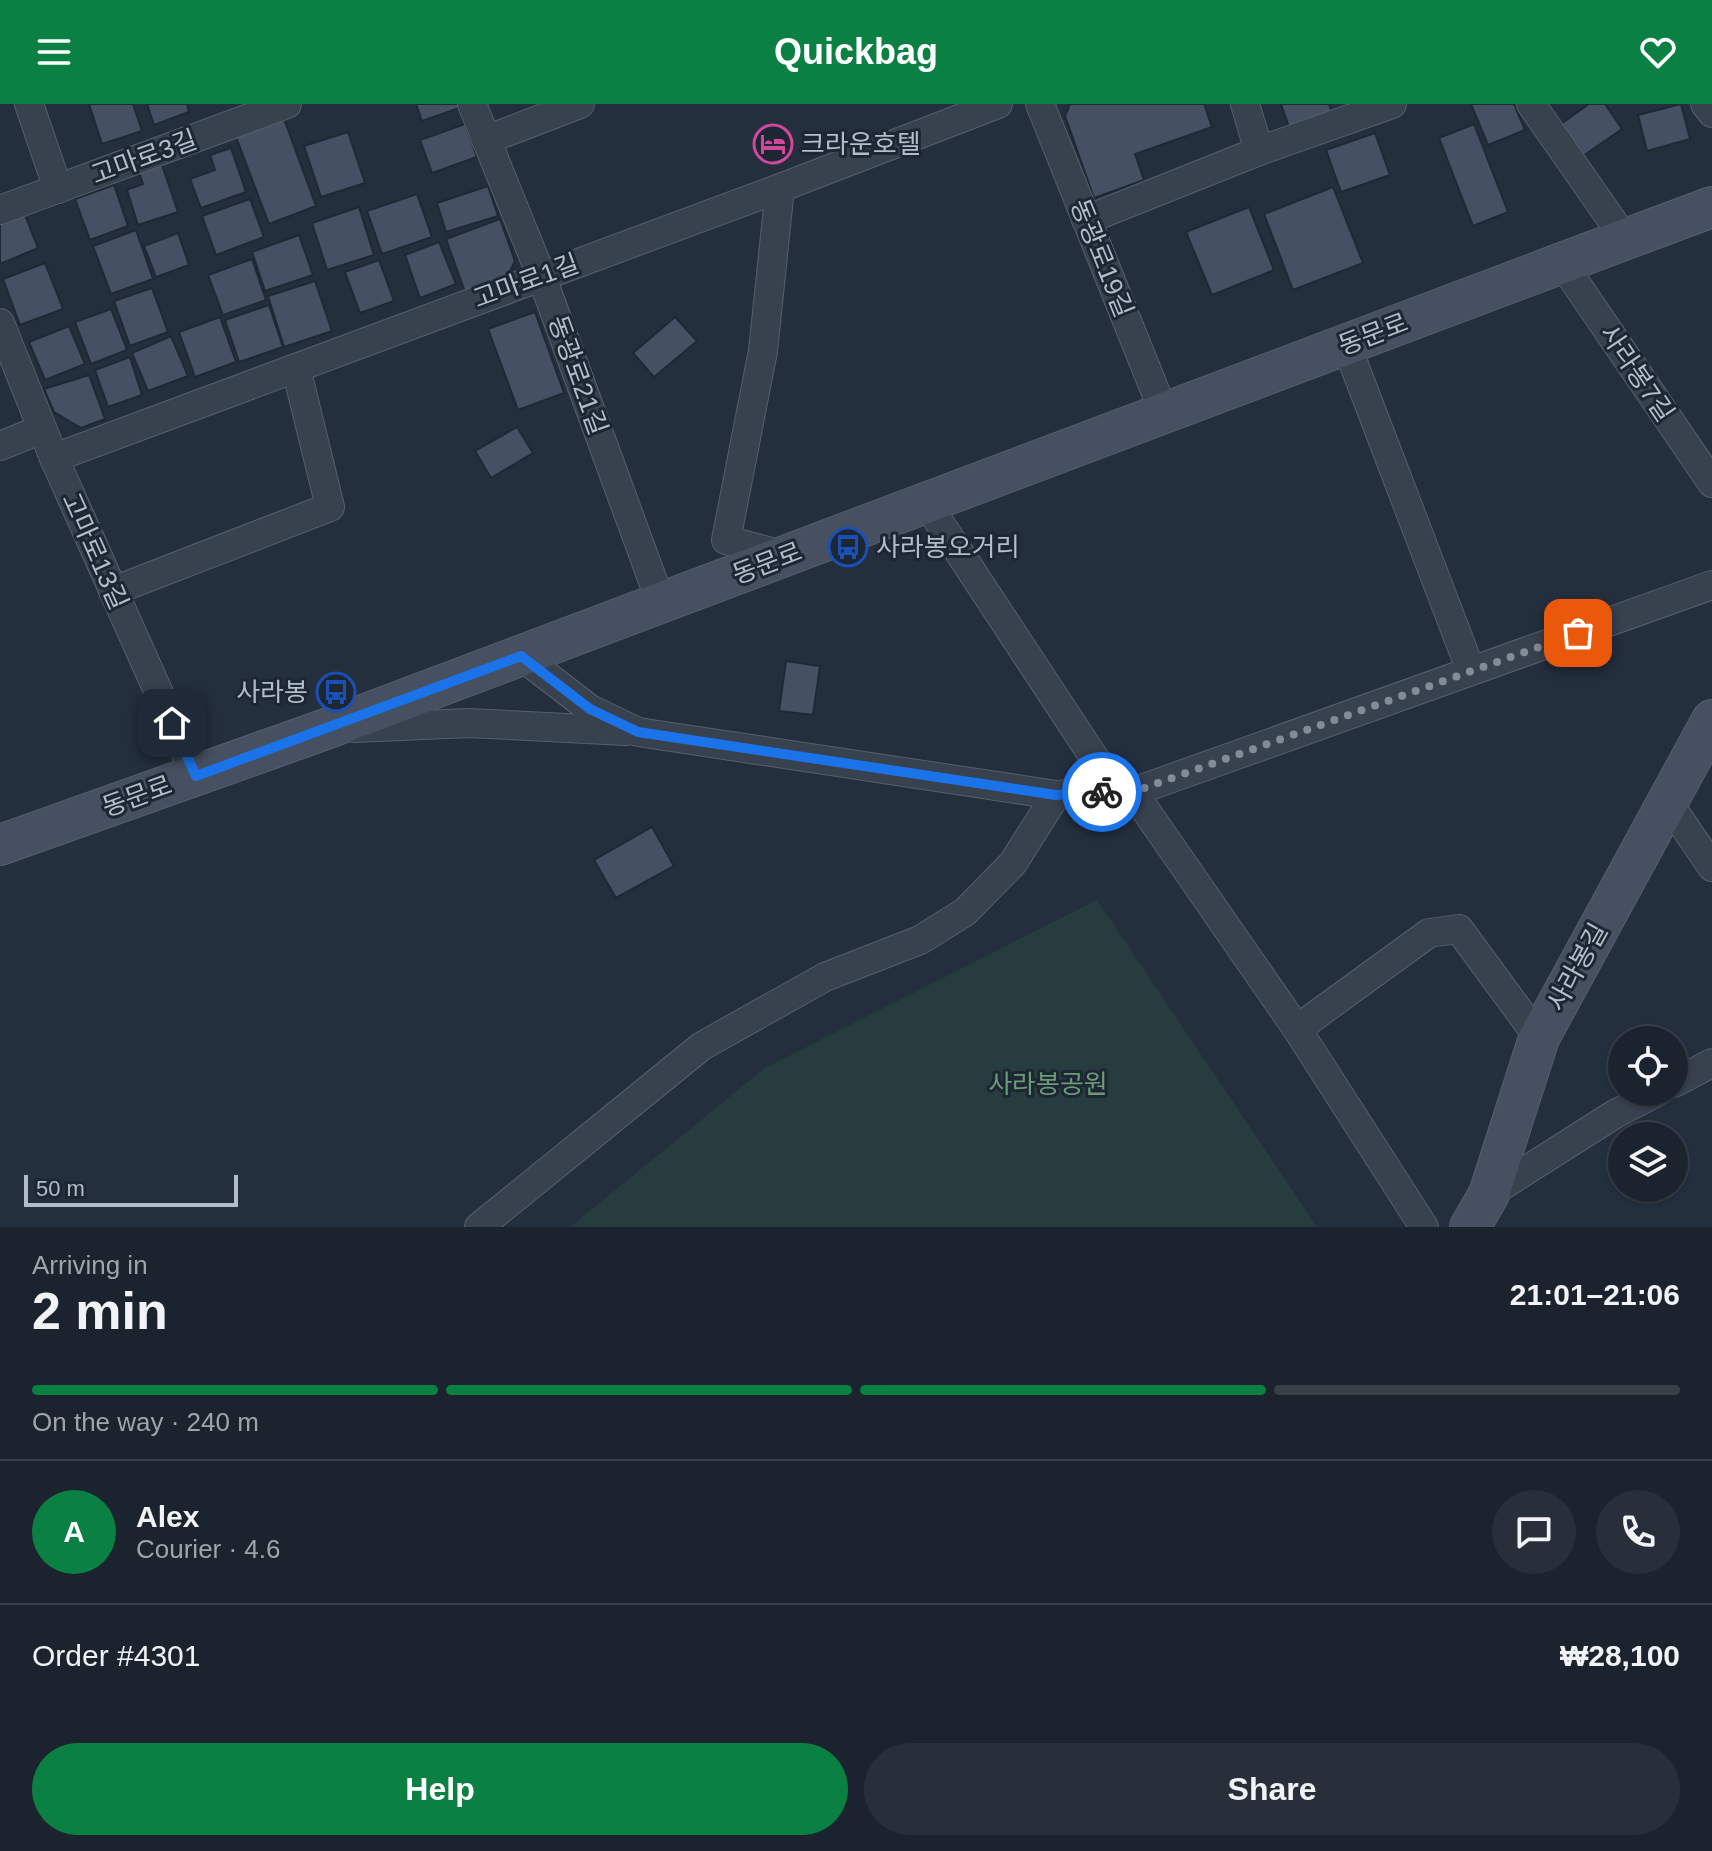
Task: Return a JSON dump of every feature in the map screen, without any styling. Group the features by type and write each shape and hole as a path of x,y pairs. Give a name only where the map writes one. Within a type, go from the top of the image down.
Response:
{"main road":[{"name":"동문로","path":"0,845 326,729 1712,207"},
{"name":"사라봉길","path":"1480,1211 1539,1038 1712,720"}],"street":[{"path":"29,104 58,189"},
{"name":"고마로3길","path":"0,210 287,104"},
{"name":"동광로21길","path":"472,104 541,275 661,603"},
{"path":"486,140 580,104"},
{"name":"고마로1길","path":"54,458 998,104"},
{"name":"동광로19길","path":"1040,104 1164,413"},
{"path":"1245,104 1259,151"},
{"path":"1086,220 1259,151 1392,104"},
{"path":"1531,104 1625,239"},
{"path":"1705,104 1712,113"},
{"path":"780,188 763,351 726,540 786,556"},
{"name":"사라봉7길","path":"1562,263 1712,483"},
{"name":"고마로13길","path":"0,323 54,458 196,776"},
{"path":"1346,344 1471,671"},
{"path":"113,591 330,507 296,368"},
{"path":"0,446 42,429"},
{"path":"926,502 1097,762 1123,792 1297,1029 1424,1227"},
{"path":"326,729 469,723 638,732 1056,795 1123,792 1712,585"},
{"path":"521,656 590,709 638,732"},
{"path":"479,1227 702,1046 825,977 920,940 965,912 1013,863 1056,795"},
{"path":"1667,801 1712,867"},
{"path":"1297,1029 1429,933 1459,929 1539,1038"},
{"path":"1688,1076 1712,1063"},
{"path":"1480,1211 1630,1106"}],"green space":[{"name":"사라봉공원","path":"1097,900 1317,1227 570,1227 765,1068"}],"building":[{"path":"89,104 133,104 142,131 102,144"},
{"path":"147,104 187,104 189,112 154,125"},
{"path":"416,104 461,104 462,107 422,121"},
{"path":"1070,104 1204,104 1212,127 1135,154 1144,180 1094,198 1065,116"},
{"path":"1281,104 1329,104 1332,113 1289,127"},
{"path":"1471,104 1514,104 1525,130 1488,145"},
{"path":"1589,104 1605,104 1622,129 1580,158 1558,126"},
{"path":"1681,104 1690,139 1647,151 1638,115"},
{"path":"284,119 316,206 269,224 236,137"},
{"path":"465,124 477,157 432,173 420,140"},
{"path":"1474,124 1508,212 1473,226 1439,138"},
{"path":"348,132 365,183 321,197 304,146"},
{"path":"1375,133 1390,175 1341,192 1326,150"},
{"path":"231,148 246,192 201,208 190,179 215,170 210,155"},
{"path":"162,165 178,212 138,225 127,190 143,184 139,172"},
{"path":"114,185 128,226 90,240 75,199"},
{"path":"488,186 498,216 446,232 437,203"},
{"path":"1333,187 1363,263 1293,290 1264,214"},
{"path":"417,194 432,237 382,254 367,211"},
{"path":"250,199 264,237 216,255 202,216"},
{"path":"359,207 374,255 327,270 312,223"},
{"path":"1249,207 1274,270 1212,295 1186,232"},
{"path":"23,210 38,248 0,264 0,220"},
{"path":"500,219 515,261 508,275 465,292 446,239"},
{"path":"136,230 153,279 111,294 93,246"},
{"path":"178,233 189,265 156,277 144,246"},
{"path":"299,235 313,275 265,291 252,252"},
{"path":"439,242 456,284 420,298 405,255"},
{"path":"252,259 266,300 223,315 208,275"},
{"path":"379,260 394,301 360,313 345,272"},
{"path":"45,263 63,309 20,325 3,279"},
{"path":"315,281 332,331 284,347 268,296"},
{"path":"152,288 168,332 130,346 114,301"},
{"path":"269,305 283,347 239,362 225,320"},
{"path":"111,309 127,350 91,364 75,322"},
{"path":"535,312 564,393 518,410 488,329"},
{"path":"220,317 236,362 195,377 179,332"},
{"path":"675,317 697,341 654,377 633,353"},
{"path":"69,326 85,364 45,380 29,342"},
{"path":"171,336 188,376 148,391 132,353"},
{"path":"130,357 142,395 108,407 95,370"},
{"path":"89,375 105,419 81,428 54,412 44,389"},
{"path":"517,427 533,453 491,478 475,451"},
{"path":"786,661 820,666 813,715 779,711"},
{"path":"652,827 674,866 616,898 594,860"}],"way so far":[{"path":"1102,792 1133,792 1578,633"}],"place":[{"name":"크라운호텔","path":"773,144"},
{"name":"사라봉오거리","path":"848,547"},
{"name":"사라봉","path":"336,692"}],"route":[{"path":"172,723 196,776 521,656 590,709 638,732 1056,795 1102,792"}]}
